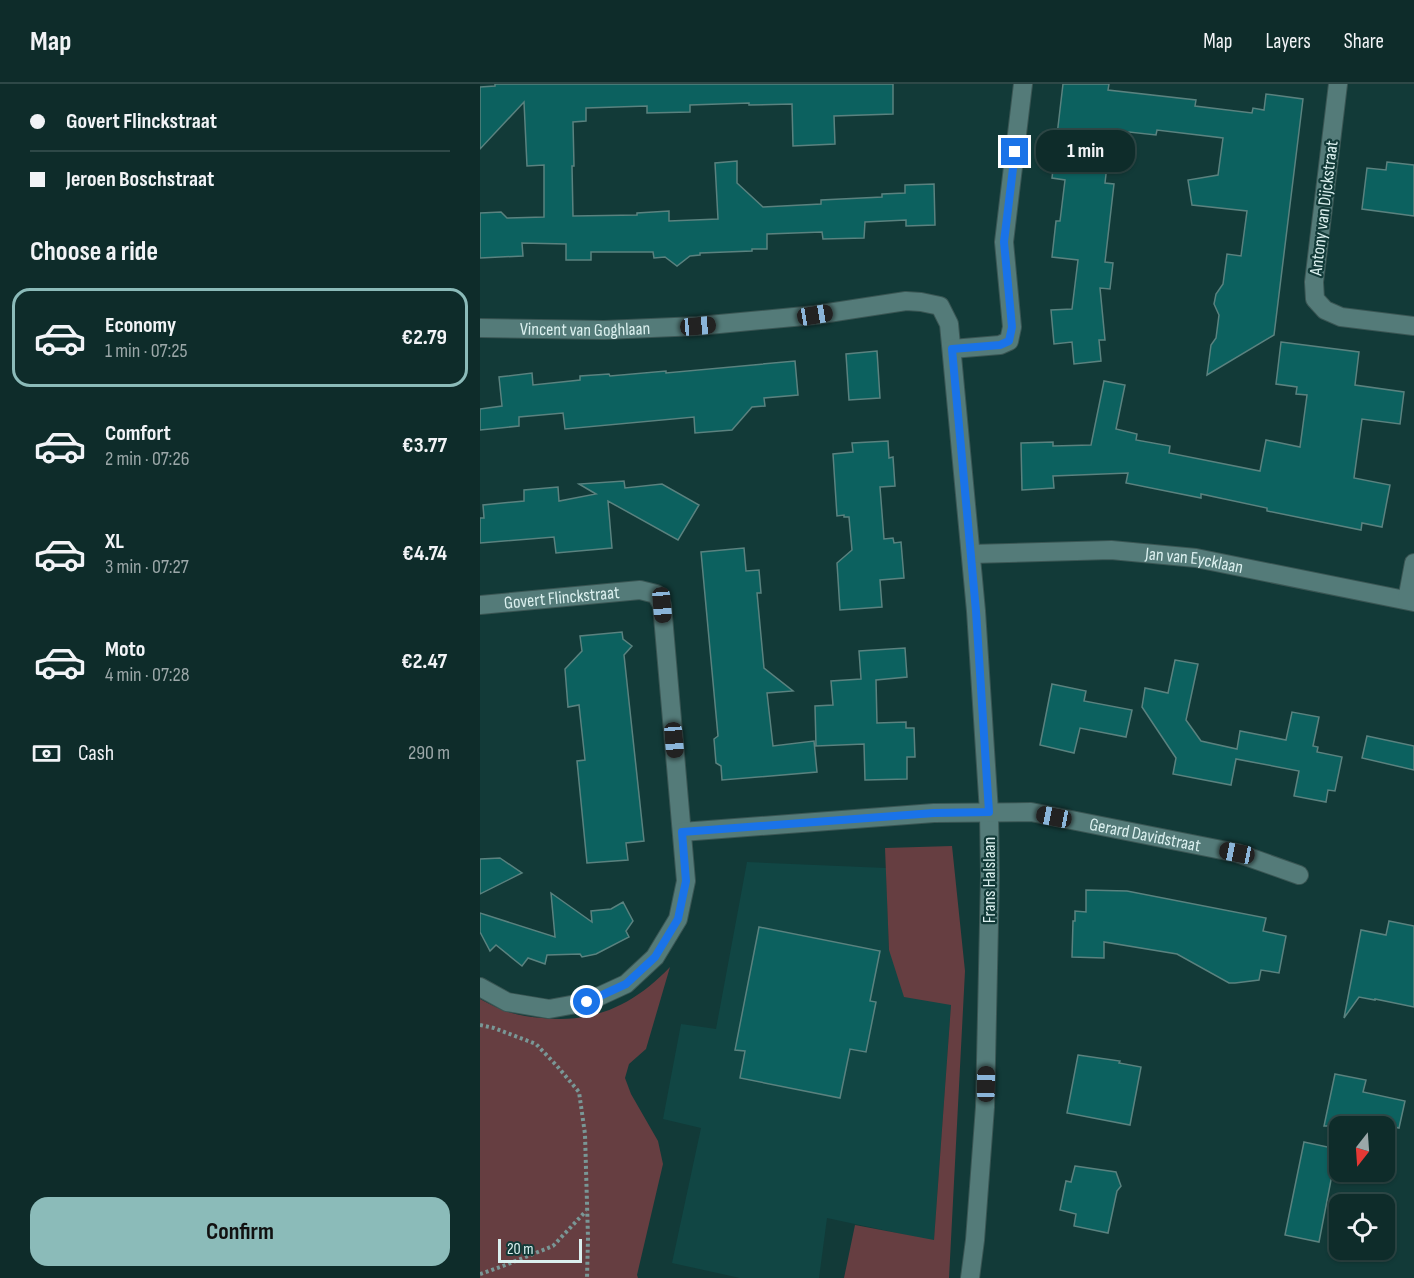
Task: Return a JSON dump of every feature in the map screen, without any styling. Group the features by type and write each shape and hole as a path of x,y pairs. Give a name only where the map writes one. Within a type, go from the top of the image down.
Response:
{"street":[{"path":"952,349 1000,345 1009,341 1012,327 1004,242 1023,84"},
{"name":"Antony van Dijckstraat","path":"1338,84 1314,282 1315,299 1325,310 1341,317 1414,326"},
{"name":"Vincent van Goghlaan","path":"480,328 604,330 698,326 815,315 906,301 940,306"},
{"name":"Frans Halslaan","path":"940,306 950,324 971,554 989,812 990,876 985,1107 970,1278"},
{"name":"Jan van Eycklaan","path":"971,554 1112,550 1185,557 1411,601"},
{"path":"1411,601 1414,563"},
{"name":"Govert Flinckstraat","path":"480,605 640,590 656,594 662,605 686,881 678,919 655,957 626,984 587,1002 549,1009 507,1002 480,987"},
{"path":"682,832 934,813 989,812"},
{"name":"Gerard Davidstraat","path":"989,812 1030,812 1237,853 1299,875"}],"path":[{"path":"480,1025 537,1044 579,1092 585,1134 587,1278"},
{"path":"480,1274 553,1246 587,1211"}],"shaded area":[{"path":"952,846 965,971 949,1278 844,1278 855,1225 934,1240 951,1005 904,997 889,950 885,848"},
{"path":"747,862 886,868 889,950 951,1005 934,1241 827,1218 819,1278 740,1278 672,1263 701,1128 663,1119 681,1024 716,1029"},
{"path":"670,967 646,1049 629,1064 625,1078 631,1094 658,1141 663,1164 638,1278 480,1278 480,999 505,1011 524,1016 579,1018 612,1009 628,1001 657,980"}],"building":[{"path":"495,84 893,84 893,114 834,116 835,144 793,146 792,104 690,105 690,112 647,113 647,106 586,108 586,121 573,122 573,216 637,215 637,213 669,211 669,221 718,219 715,163 737,161 737,183 763,207 821,204 821,200 882,197 882,194 905,193 905,185 934,184 935,225 906,226 906,220 865,222 864,238 823,239 822,232 767,234 767,249 700,253 700,255 690,256 677,266 665,257 654,258 653,252 591,252 591,260 566,260 566,244 522,243 523,256 480,258 480,213 501,212 507,218 544,217 544,165 527,166 524,102 480,149 480,87 495,86"},
{"path":"1063,84 1109,84 1108,90 1196,100 1195,106 1252,113 1253,108 1264,110 1266,94 1303,99 1274,335 1207,375 1211,345 1216,338 1219,315 1214,304 1216,294 1223,284 1227,254 1241,256 1247,211 1192,205 1188,180 1218,175 1223,138 1157,130 1156,135 1111,130 1105,183 1114,184 1105,262 1113,263 1110,289 1100,288 1105,340 1099,340 1101,361 1074,364 1072,342 1054,344 1051,310 1072,309 1078,260 1052,257 1056,221 1060,221 1065,180 1052,178"},
{"path":"1387,162 1414,165 1414,216 1362,209 1367,168 1386,170"},
{"path":"1281,342 1359,352 1355,385 1404,392 1400,424 1362,419 1354,478 1390,485 1382,527 1362,523 1361,530 1267,511 1267,508 1201,494 1201,498 1126,483 1128,473 1053,476 1054,488 1022,490 1021,443 1053,442 1053,446 1091,445 1104,381 1125,385 1116,429 1137,434 1136,440 1170,446 1169,453 1260,471 1266,440 1300,447 1307,395 1296,394 1297,387 1276,384"},
{"path":"877,351 880,398 849,400 846,354"},
{"path":"795,361 798,395 764,398 765,406 752,407 732,430 695,433 694,417 565,429 563,413 519,417 519,426 480,430 480,409 502,406 499,377 532,373 533,385 580,380 580,376 666,371 666,373"},
{"path":"888,441 889,458 893,457 895,486 880,487 884,539 893,538 894,543 901,542 904,578 880,580 882,607 840,610 837,563 852,550 849,517 837,516 833,454 853,452 852,443"},
{"path":"624,481 625,488 662,484 699,505 678,540 608,501 612,548 556,553 554,537 480,543 480,518 484,518 483,505 524,501 524,490 558,487 559,501 596,494 579,484"},
{"path":"744,548 746,571 759,570 761,593 757,593 764,668 793,691 767,693 773,746 814,741 817,772 722,780 721,766 716,763 714,739 718,736 701,552"},
{"path":"622,632 623,639 632,646 624,655 644,841 626,843 628,860 587,863 577,761 585,760 579,705 568,707 565,669 582,651 580,636"},
{"path":"905,648 907,677 876,680 877,723 906,722 906,728 914,728 915,757 907,757 907,779 865,780 864,744 816,746 815,706 833,705 831,681 861,679 859,651"},
{"path":"1175,660 1198,664 1186,720 1201,741 1237,749 1240,731 1286,740 1292,712 1319,717 1313,746 1318,747 1317,752 1342,757 1335,791 1328,790 1326,802 1294,796 1299,771 1236,759 1231,785 1173,774 1176,758 1142,707 1145,688 1168,693"},
{"path":"1052,684 1086,691 1084,701 1132,710 1126,737 1080,728 1074,753 1040,745"},
{"path":"1367,736 1414,746 1414,770 1362,758"},
{"path":"500,858 522,873 480,894 480,859"},
{"path":"1086,890 1127,891 1266,918 1263,931 1286,936 1279,973 1261,970 1259,980 1229,983 1177,954 1104,942 1104,958 1072,957 1075,911 1086,912"},
{"path":"551,893 592,922 591,911 611,909 623,902 633,921 626,931 629,937 596,954 582,957 580,954 547,955 545,964 528,958 522,966 496,945 490,951 480,932 480,913 555,937"},
{"path":"1389,921 1414,926 1414,1007 1359,997 1344,1018 1361,930 1386,935"},
{"path":"759,927 880,951 870,1001 876,1002 866,1052 850,1049 840,1098 740,1078 745,1051 735,1050"},
{"path":"1078,1055 1120,1061 1119,1063 1141,1067 1130,1125 1067,1113"},
{"path":"1335,1074 1366,1080 1363,1092 1405,1101 1399,1128 1395,1127 1395,1116 1329,1116 1329,1126 1324,1126"},
{"path":"1304,1142 1329,1147 1331,1182 1319,1242 1285,1235"},
{"path":"1075,1166 1116,1172 1121,1186 1117,1191 1108,1233 1074,1226 1076,1214 1060,1210 1066,1181 1071,1182"}],"route":[{"path":"587,1002 626,984 655,957 678,919 686,881 682,832 934,813 989,812 976,611 952,349 1000,345 1009,341 1012,327 1004,242 1015,152"}]}
